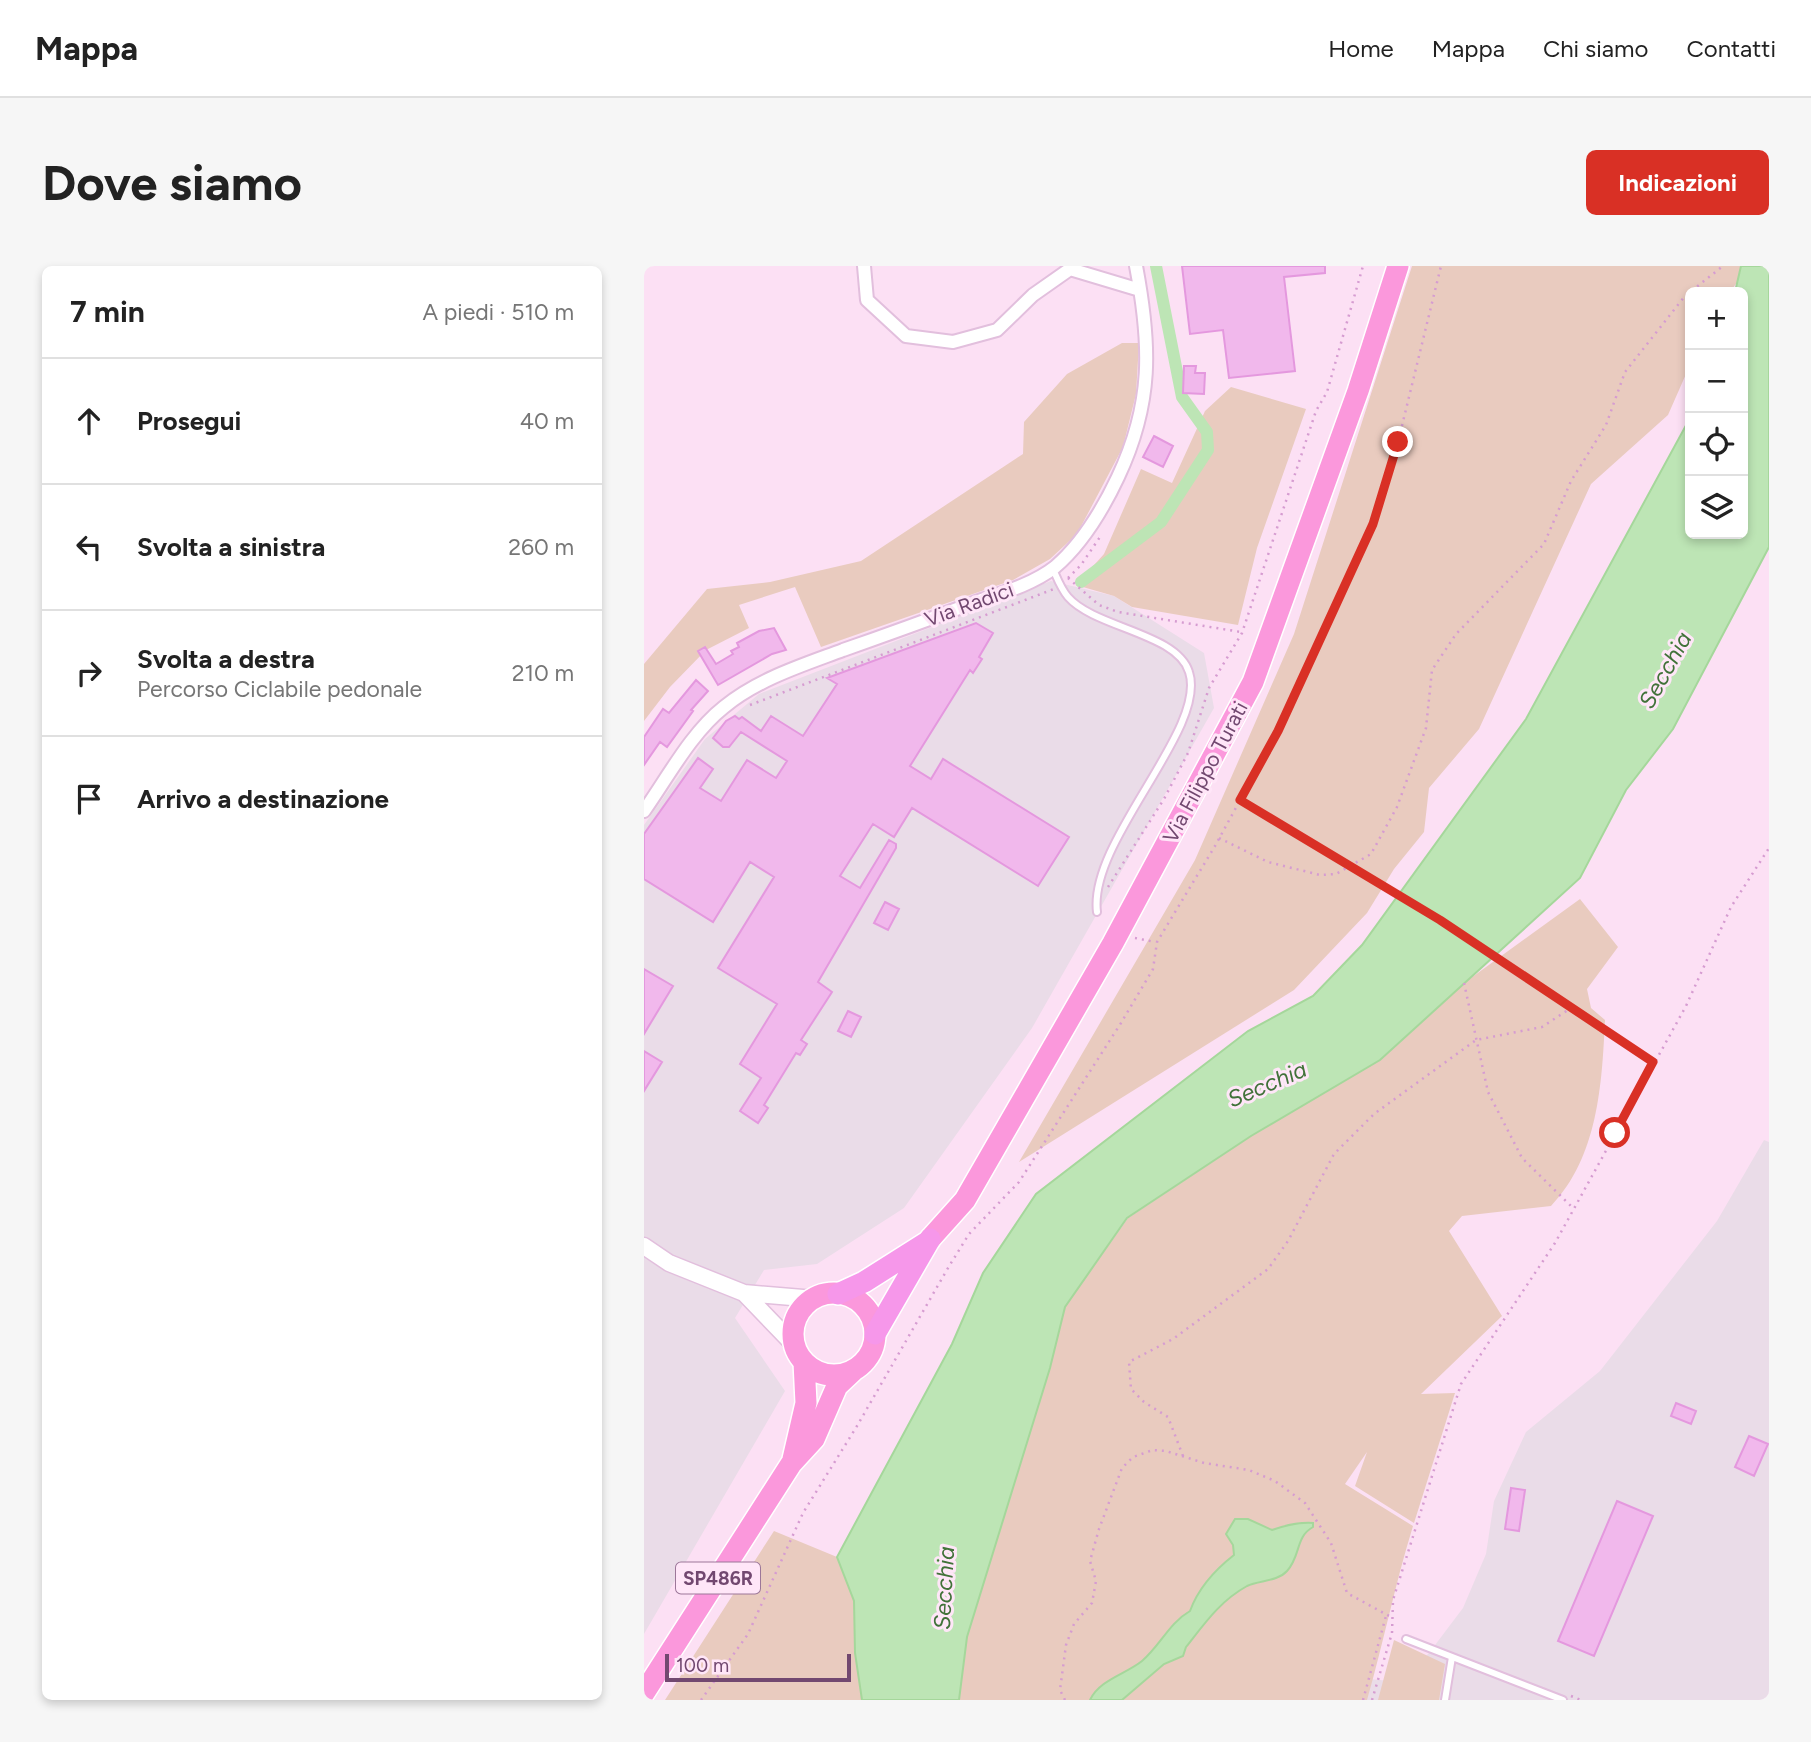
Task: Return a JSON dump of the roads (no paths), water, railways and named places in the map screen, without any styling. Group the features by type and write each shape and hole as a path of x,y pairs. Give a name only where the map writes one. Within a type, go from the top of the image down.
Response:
{"highway":[{"name":"SP486R","path":"838,1294 864,1282 930,1239"},
{"name":"SP486R","path":"875,1334 930,1239"}],"main road":[{"name":"Via Filippo Turati","path":"930,1239 965,1200 1113,943 1253,682 1358,391 1398,266"},
{"name":"SP486R","path":"791,1464 806,1404 796,1319 815,1298 838,1294"},
{"path":"838,1294 849,1297 868,1311 875,1334"},
{"name":"SP486R","path":"644,1693 791,1464 814,1439 837,1385 865,1361 873,1348 875,1334"},
{"path":"799,1354 814,1370 827,1375 854,1370"}],"street":[{"path":"864,266 867,300 906,337 953,342 997,330 1033,295 1070,269 1140,290"},
{"name":"Via Radici","path":"644,811 702,731 723,707 757,685 810,662 1015,588 1053,569 1082,541 1109,496 1126,460 1144,408 1147,350 1136,266"},
{"path":"644,1246 669,1263 744,1293 815,1298"},
{"path":"744,1293 799,1354"}],"lane":[{"path":"1053,569 1069,598 1089,613 1148,638 1181,659 1189,669 1192,683 1189,710 1112,851 1097,890 1097,912"},
{"path":"1406,1639 1563,1700"},
{"path":"1445,1700 1452,1657"}],"water":[{"name":"Secchia","path":"1741,266 1769,266 1769,547 1673,729 1626,790 1580,878 1380,1060 1251,1136 1127,1218 1065,1307 1050,1368 967,1637 959,1700 862,1700 855,1653 854,1601 837,1557 952,1344 983,1273 1036,1194 1248,1031 1313,996 1362,945 1526,719 1685,427 1685,539 1748,539 1748,287 1736,287"},
{"path":"1235,1519 1248,1519 1272,1530 1302,1523 1313,1523 1313,1527 1303,1536 1291,1565 1283,1575 1247,1586 1229,1598 1200,1629 1186,1647 1183,1656 1164,1664 1122,1700 1090,1700 1106,1682 1142,1661 1176,1622 1190,1611 1208,1580 1234,1555 1233,1545 1226,1534"}],"waterway":[{"path":"1081,582 1161,522 1208,450 1207,432 1182,397 1156,266"}]}
